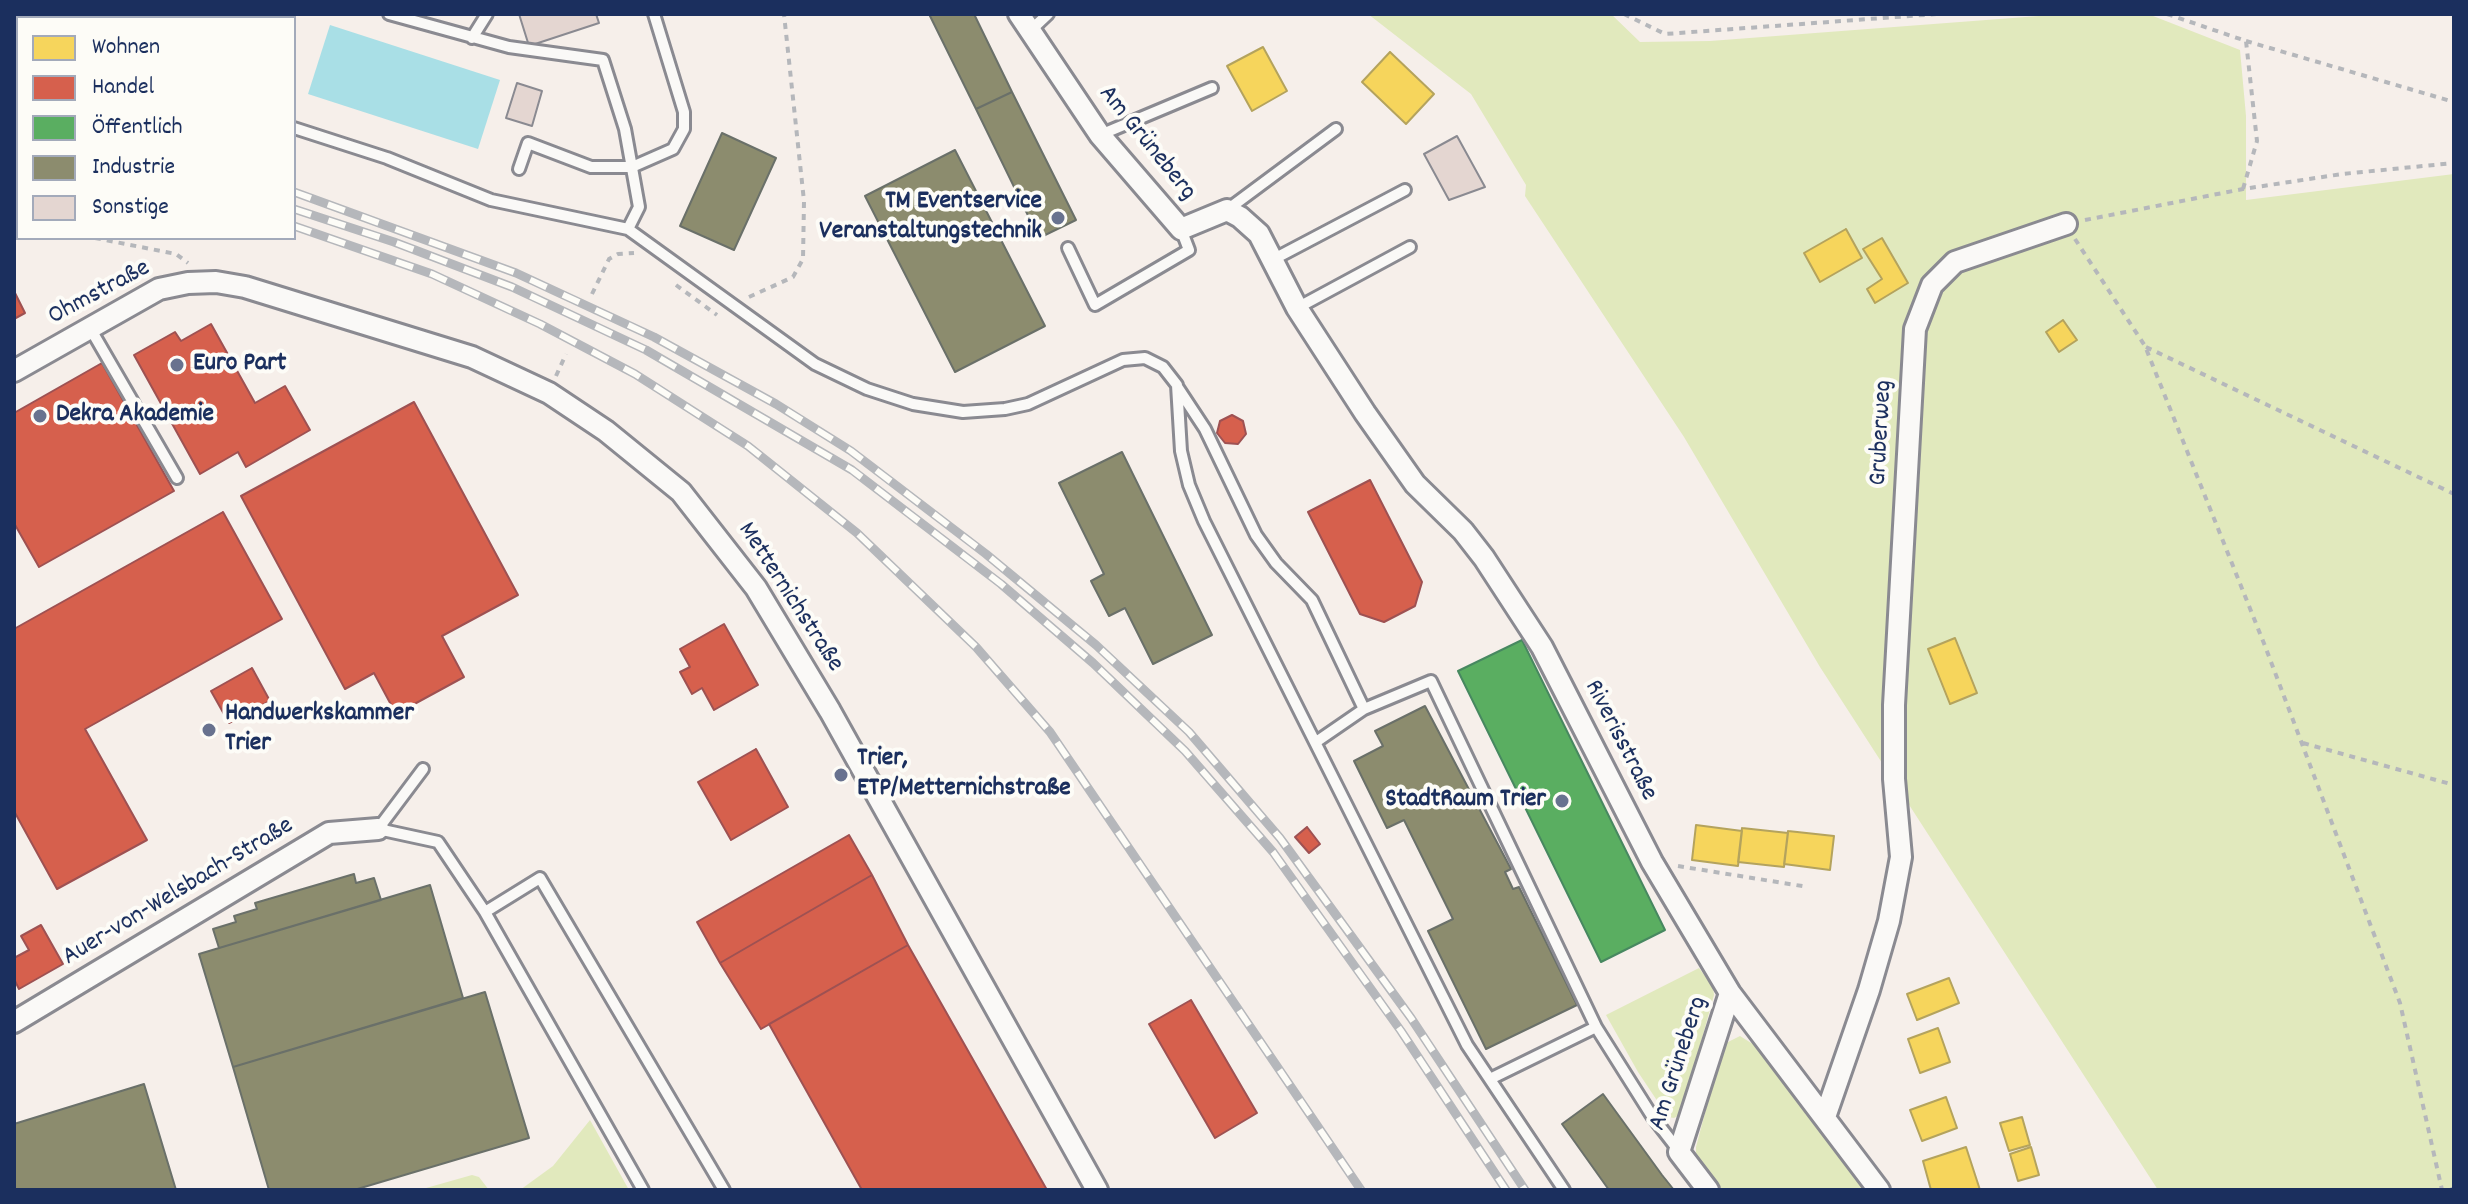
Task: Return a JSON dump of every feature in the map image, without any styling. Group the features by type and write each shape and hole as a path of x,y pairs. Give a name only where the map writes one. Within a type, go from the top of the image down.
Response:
{"street":[{"name":"Am Grüneberg","path":"1024,22 1100,135 1181,229 1227,210 1259,234 1301,315"},
{"name":"Gruberweg","path":"1825,1117 1869,990 1889,921 1901,857 1894,779 1894,705 1915,329 1932,285 1955,262 2066,224"},
{"name":"Ohmstraße","path":"14,371 159,289 188,283 216,282"},
{"name":"Metternichstraße","path":"216,282 245,287 392,331 498,367 549,393 606,431 681,492 756,588 825,702 1097,1190"},
{"name":"Riverisstraße","path":"1301,315 1406,473 1463,531 1501,583 1542,647 1652,862 1730,993 1879,1190"},
{"name":"Auer-von-Welsbach-Straße","path":"14,1022 329,833 378,829"},
{"name":"Am Grüneberg","path":"1708,1190 1679,1152 1730,993"}],"lane":[{"path":"389,14 509,47 603,60 625,129 639,207 628,229"},
{"path":"472,38 487,14"},
{"path":"519,169 528,143 591,167 632,167 673,149 684,129 684,112 654,14"},
{"path":"1024,22 1048,14"},
{"path":"1100,135 1212,88"},
{"path":"296,129 387,158 491,200 628,229 815,364 843,379 939,410 991,410 1028,404 1136,358 1163,367 1205,429 1256,535 1276,563 1312,600 1364,709"},
{"path":"1227,210 1336,129"},
{"path":"1274,259 1405,190"},
{"path":"1068,248 1095,305 1189,250 1181,229"},
{"path":"1301,315 1410,247"},
{"path":"90,328 177,478"},
{"path":"1177,385 1181,451 1189,485 1467,1045 1564,1190"},
{"path":"1316,742 1364,709 1431,681 1596,1027 1652,1116 1679,1152"},
{"path":"423,769 378,829 438,842 485,912 643,1190"},
{"path":"485,912 540,878 724,1190"},
{"path":"1490,1079 1596,1027"}],"path":[{"path":"671,281 731,324 750,296 793,277 803,259 804,201 784,14"},
{"path":"1624,14 1665,34 1937,14"},
{"path":"2167,14 2246,41 2454,102"},
{"path":"2243,189 2257,141 2246,41"},
{"path":"2442,1190 2400,1003 2301,743 2145,346 2066,224 2243,189 2454,163"},
{"path":"105,240 176,254 216,282"},
{"path":"592,294 609,259 626,252 641,257"},
{"path":"2145,346 2454,494"},
{"path":"2301,743 2454,785"},
{"path":"1652,862 1808,887"}],"green space":[{"path":"1368,14 1611,14 1640,42 1710,41 2065,14 2148,14 2240,50 2246,116 2246,200 2454,174 2454,1190 2158,1190 1820,667 1684,437 1525,196 1526,185 1471,94"},
{"path":"1699,968 1713,987 1714,995 1681,1114 1668,1117 1606,1015"},
{"path":"1740,1036 1756,1046 1864,1190 1720,1190 1696,1159 1696,1147 1721,1052 1726,1043"},
{"path":"590,1120 629,1190 520,1190 553,1166"},
{"path":"472,1175 479,1177 489,1190 419,1190"}],"water":[{"path":"330,25 500,80 478,149 308,94"}],"building: Wohnen":[{"path":"1263,47 1287,91 1252,111 1227,66"},
{"path":"1390,52 1434,94 1406,124 1362,82"},
{"path":"1846,229 1862,258 1820,282 1804,253"},
{"path":"1882,238 1908,283 1875,303 1867,289 1882,279 1863,249"},
{"path":"2063,320 2077,340 2059,352 2046,332"},
{"path":"1955,638 1977,693 1950,704 1928,649"},
{"path":"1696,825 1742,831 1738,866 1692,860"},
{"path":"1742,828 1788,833 1784,867 1738,862"},
{"path":"1788,831 1834,836 1830,870 1784,864"},
{"path":"1949,978 1959,1003 1917,1020 1907,994"},
{"path":"1938,1028 1950,1062 1920,1073 1908,1039"},
{"path":"1946,1097 1957,1128 1922,1141 1910,1110"},
{"path":"2022,1117 2030,1145 2009,1151 2000,1123"},
{"path":"1966,1147 1980,1190 1931,1190 1923,1161"},
{"path":"2031,1147 2039,1175 2018,1181 2010,1154"}],"building: Handel":[{"path":"14,291 25,313 14,319"},
{"path":"211,324 255,403 285,386 310,430 246,467 238,452 200,474 134,355 175,332 181,341"},
{"path":"102,363 174,491 39,567 14,523 14,413"},
{"path":"414,402 518,595 442,636 464,677 396,714 374,673 345,689 241,496"},
{"path":"1232,415 1243,421 1246,434 1238,444 1225,443 1217,433 1220,421"},
{"path":"1370,480 1422,582 1415,606 1384,622 1360,614 1308,512"},
{"path":"223,512 282,619 85,729 147,840 57,889 14,811 14,629"},
{"path":"724,624 758,685 714,710 702,688 692,694 680,672 690,667 680,649"},
{"path":"252,668 270,701 229,723 211,691"},
{"path":"756,749 788,807 731,840 698,782"},
{"path":"1307,827 1320,844 1309,853 1295,837"},
{"path":"849,835 872,875 720,963 697,922"},
{"path":"872,875 908,945 761,1029 720,963"},
{"path":"41,925 63,964 19,989 14,979 14,958 29,950 21,936"},
{"path":"908,945 1047,1190 862,1190 769,1024"},
{"path":"1191,1000 1257,1113 1215,1138 1149,1024"}],"building: Öffentlich":[{"name":"StadtRaum Trier","path":"1522,640 1665,930 1601,962 1458,671"}],"building: Industrie":[{"path":"929,14 974,14 1012,92 976,109"},
{"path":"1012,92 1076,220 1039,238 976,109"},
{"path":"722,133 776,158 734,250 680,226"},
{"path":"955,150 1045,326 955,372 865,196"},
{"path":"1122,452 1212,635 1153,664 1125,608 1109,616 1091,581 1104,574 1059,483"},
{"path":"1425,706 1511,869 1505,872 1513,889 1519,887 1577,1005 1486,1049 1428,931 1453,919 1404,820 1387,828 1354,761 1383,746 1375,731"},
{"path":"354,874 356,883 374,878 381,900 219,948 213,929 236,922 234,916 257,909 255,903"},
{"path":"430,885 463,998 233,1067 199,954"},
{"path":"485,992 529,1138 354,1190 269,1190 233,1067"},
{"path":"144,1084 176,1190 14,1190 14,1124"},
{"path":"1603,1094 1674,1190 1609,1190 1562,1124"}],"building: Sonstige":[{"path":"519,14 596,14 599,23 529,46"},
{"path":"517,83 542,91 532,126 506,118"},
{"path":"1457,136 1485,187 1449,200 1424,154"}],"railway":[{"path":"296,193 516,273 654,337 776,404 851,451 986,554 1096,645 1189,732 1280,838 1411,1018 1525,1190"},
{"path":"296,210 394,242 512,287 646,350 852,470 1001,584 1093,663 1185,751 1273,852 1401,1031 1506,1190"},
{"path":"296,227 432,274 540,324 635,374 748,446 857,533 976,647 1050,732 1361,1190"}],"place":[{"name":"TM Eventservice Veranstaltungstechnik","path":"1058,218"},
{"name":"Euro Part","path":"177,365"},
{"name":"Dekra Akademie","path":"40,416"},
{"name":"Handwerkskammer Trier","path":"209,730"},
{"name":"Trier, ETP/Metternichstraße","path":"841,775"},
{"name":"StadtRaum Trier","path":"1562,801"}]}
